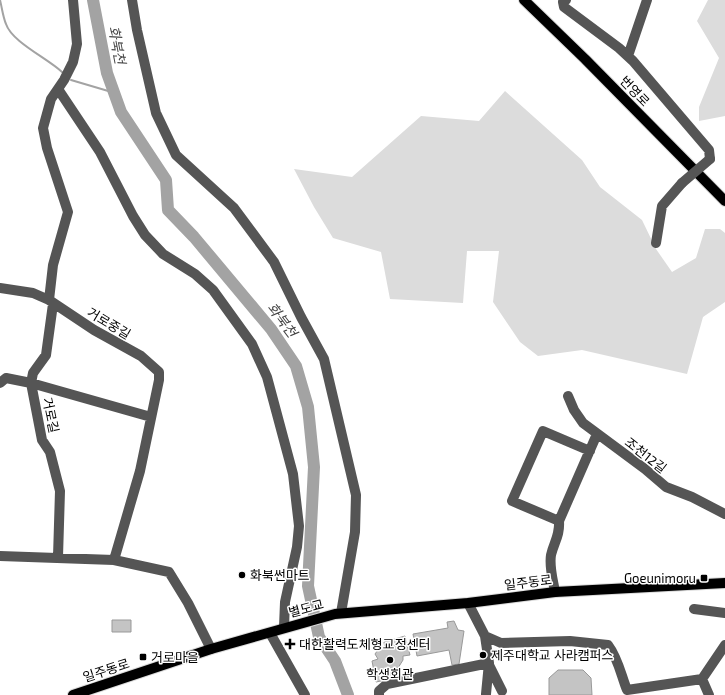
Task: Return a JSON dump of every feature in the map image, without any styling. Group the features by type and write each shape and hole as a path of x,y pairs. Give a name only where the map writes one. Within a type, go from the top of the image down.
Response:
{"main road":[{"name":"번영로","path":"524,0 586,60 725,201"},
{"name":"일주동로","path":"338,613 468,603 555,592 725,583"},
{"name":"별도교","path":"284,627 338,613"},
{"name":"일주동로","path":"73,695 211,650 270,633 284,627"}],"street":[{"name":"거로길","path":"58,558 60,491 50,452 42,440 32,384 33,373 46,355 53,265 68,212 47,148 43,128 51,99 73,62 77,44 73,0"},
{"path":"132,0 137,30 156,113 176,155 234,208 274,262 301,317 324,359 356,495 355,532 338,613"},
{"path":"566,0 563,2 564,7 628,56 709,150 710,159 682,183 662,206 656,244"},
{"path":"628,56 647,0"},
{"path":"58,89 100,152 133,216 145,235 163,254 195,274 213,290 252,344 267,377 293,474 299,526 297,547 284,602 284,627"},
{"name":"거로중길","path":"0,288 33,293 51,302 94,330 141,356 158,372 159,380 140,471 114,560"},
{"path":"0,383 6,378 151,417"},
{"name":"조천12길","path":"568,396 574,410 583,423 645,469 666,487 692,497 725,514"},
{"path":"559,521 512,500 543,431 590,451"},
{"path":"555,592 551,571 551,554 560,532 559,521 597,434"},
{"path":"0,556 114,560 169,572 188,603 211,650"},
{"path":"468,603 485,636 488,663 486,695"},
{"path":"694,609 725,613"},
{"path":"270,633 305,695"},
{"path":"485,636 501,644 570,641 608,645 616,656 619,670 627,690 702,678 724,650"},
{"path":"379,695 379,691 387,684 488,663"},
{"path":"488,663 505,693"},
{"path":"702,678 709,695"},
{"path":"486,695 494,690 505,693"}],"shaded area":[{"path":"708,0 725,0 725,116 699,121 699,107 719,58 697,21"},
{"path":"505,91 582,160 600,187 642,220 656,249 672,272 696,258 705,229 720,229 725,233 725,302 703,317 687,374 582,350 538,356 520,342 493,302 499,251 467,251 463,303 390,299 381,252 333,238 314,207 294,169 352,177 421,116 479,121"}],"building":[{"path":"112,620 131,620 131,632 112,632"},
{"path":"454,621 458,630 464,631 459,664 452,665 449,650 417,656 413,634 448,628 447,622"},
{"name":"학생회관","path":"405,636 410,655 403,656 403,660 398,668 393,669 395,678 376,682 372,661 378,659 375,654 380,647 385,649 384,642"},
{"path":"558,670 583,670 591,678 592,695 549,695 549,678"}],"waterway":[{"path":"0,0 5,21 15,37 62,72"},
{"name":"화북천","path":"93,0 107,73 121,112 166,180 168,210 194,237 271,329 296,366 308,407 314,467 308,586 319,637 335,661 348,695"},
{"path":"71,80 115,93"}],"place":[{"name":"화북썬마트","path":"242,575"},
{"name":"Goeunimoru","path":"704,578"},
{"name":"대한활력도체형교정센터","path":"290,644"},
{"name":"제주대학교 사라캠퍼스","path":"483,655"},
{"name":"거로마을","path":"143,657"},
{"name":"학생회관","path":"390,660"}]}
